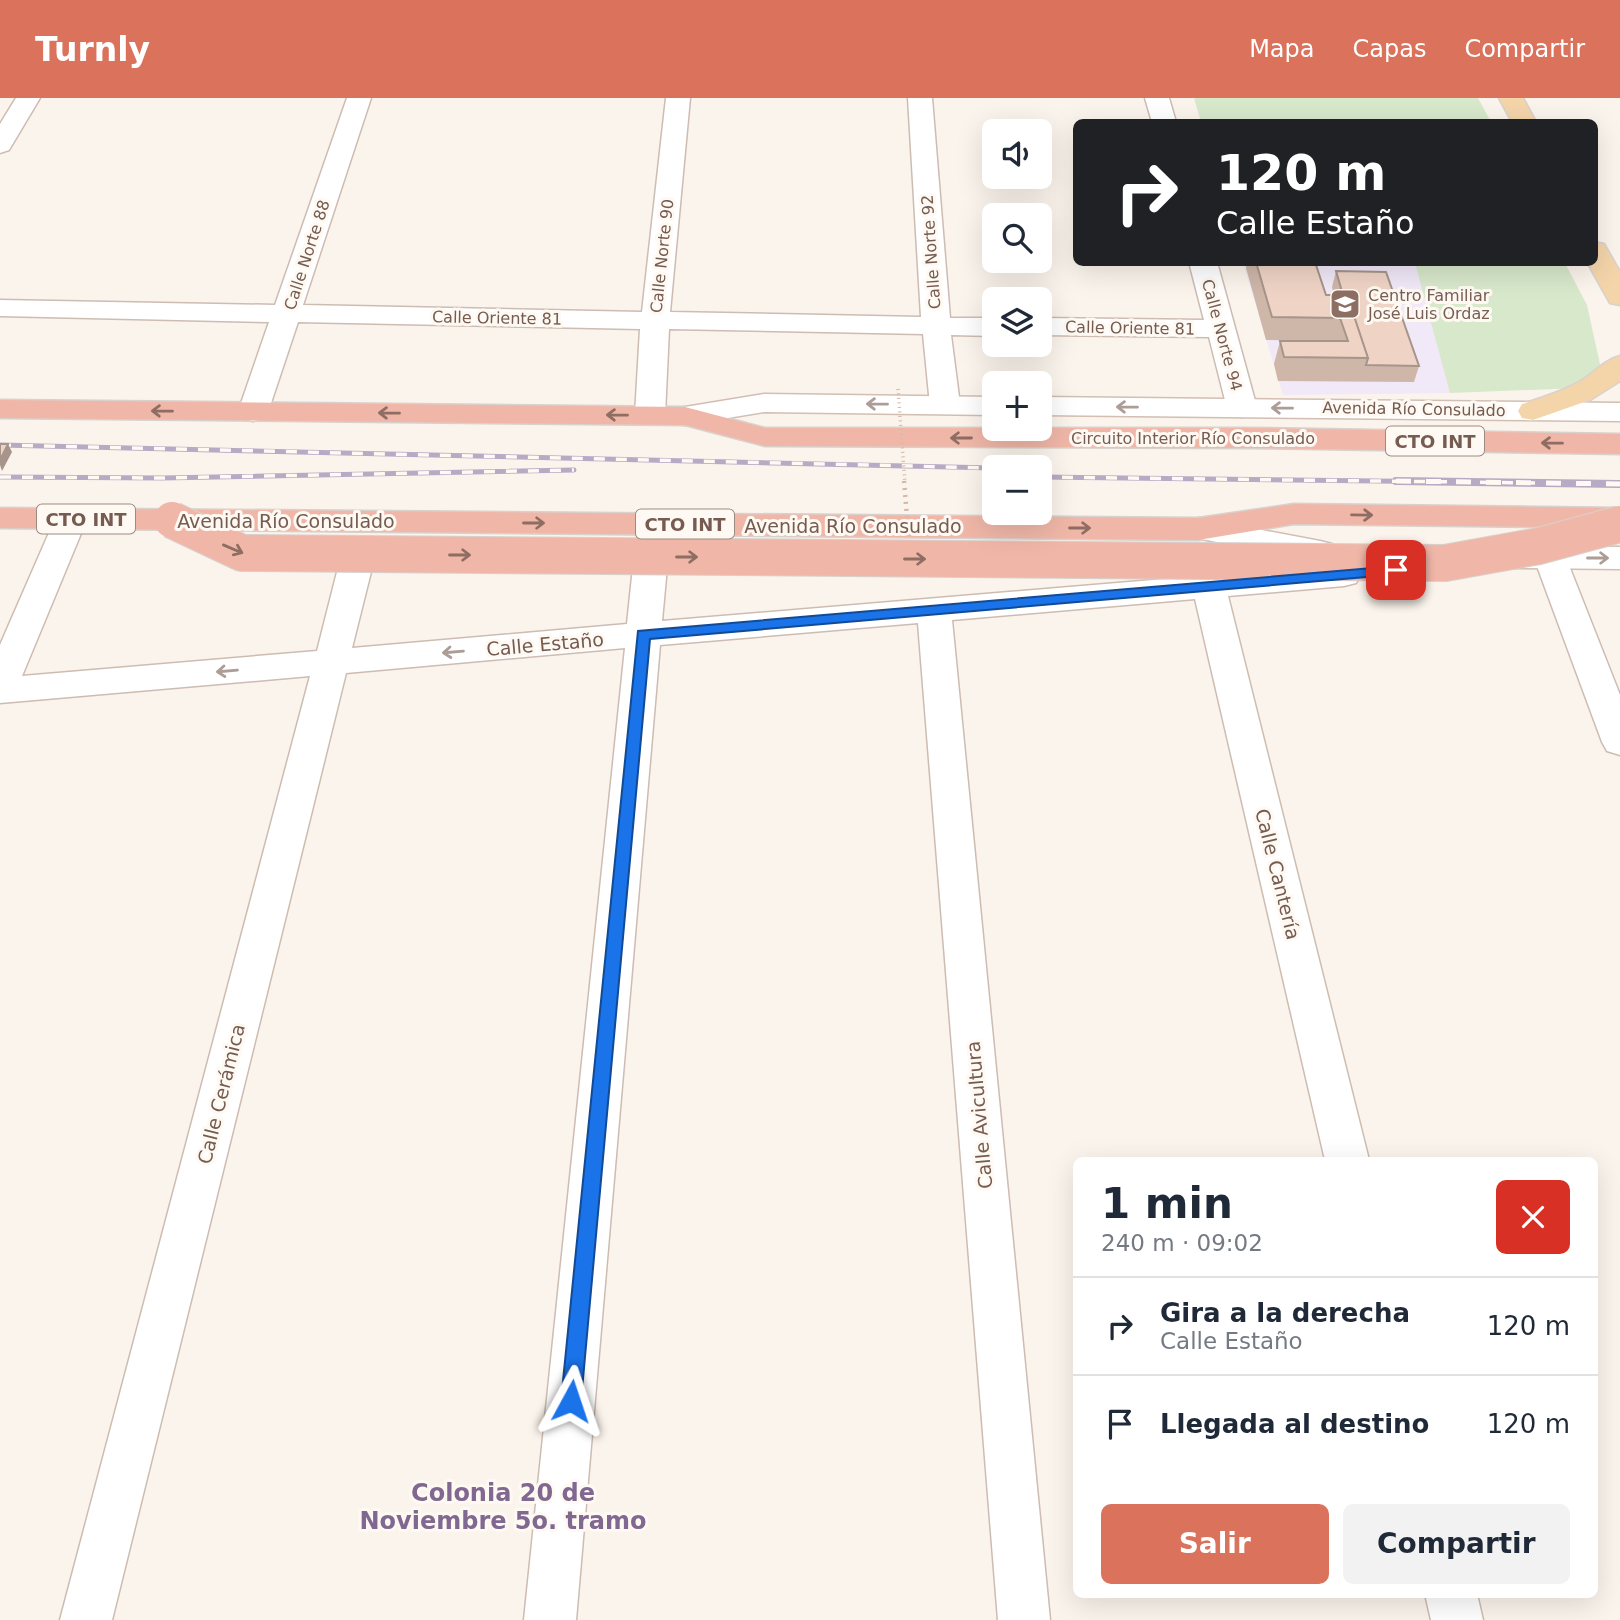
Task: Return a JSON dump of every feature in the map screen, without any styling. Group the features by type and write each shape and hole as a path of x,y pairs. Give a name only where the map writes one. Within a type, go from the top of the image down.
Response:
{"highway":[{"name":"CTO INT","path":"0,409 685,416"},
{"name":"Circuito Interior Río Consulado","path":"685,416 765,437 1250,438 1620,444"},
{"name":"CTO INT","path":"1198,529 1294,514 1620,518"},
{"name":"Avenida Río Consulado","path":"0,518 1198,529"},
{"path":"172,520 242,554 1431,563 1539,547 1620,524"}],"main road":[{"path":"1511,98 1522,119"},
{"path":"1598,257 1620,297"},
{"path":"1533,411 1580,394 1606,380 1620,365"}],"street":[{"path":"0,145 28,98"},
{"name":"Calle Norte 88","path":"253,412 359,98"},
{"name":"Calle Norte 90","path":"650,415 656,321 678,98"},
{"name":"Calle Norte 92","path":"920,98 936,326 945,405"},
{"path":"1157,98 1163,119"},
{"name":"Calle Norte 94","path":"1204,266 1242,408"},
{"name":"Calle Oriente 81","path":"0,308 982,327"},
{"name":"Calle Oriente 81","path":"1052,327 1221,329"},
{"name":"CTO INT","path":"685,416 764,403 982,406"},
{"name":"Avenida Río Consulado","path":"1052,406 1620,412"},
{"path":"0,688 71,519"},
{"name":"Avenida Río Consulado","path":"1198,529 1310,552 1620,558"},
{"path":"1550,558 1620,742"},
{"name":"Calle Estaño","path":"0,688 1550,558"},
{"path":"550,1620 650,567"},
{"name":"Calle Cerámica","path":"86,1620 355,568"},
{"name":"Calle Cantería","path":"1209,587 1346,1157"},
{"name":"Calle Avicultura","path":"934,610 1024,1620"},
{"path":"1452,1598 1457,1620"}],"path":[{"path":"898,389 907,521"}],"shaded area":[{"name":"Centro Familiar José Luis Ordaz","path":"1244,266 1420,266 1464,377 1450,393 1283,395"}],"green space":[{"path":"1194,98 1478,98 1489,119 1200,119"},
{"path":"1416,266 1567,266 1587,305 1605,387 1450,393"}],"building":[{"path":"1257,266 1316,266 1326,295 1347,295 1368,358 1284,357 1280,341 1348,341 1340,318 1272,317"},
{"path":"1336,271 1386,272 1419,366 1366,365 1368,358"},
{"path":"0,444 8,444 0,460"}],"railway":[{"path":"0,445 982,468"},
{"path":"0,477 162,478 574,470"},
{"path":"1052,477 1541,483"},
{"path":"1396,481 1620,484"}],"place":[{"name":"Centro Familiar José Luis Ordaz","path":"1345,304"}],"district":[{"name":"Colonia 20 de Noviembre 5o. tramo","path":"503,1507"}],"route":[{"path":"571,1401 643,635 1396,570"}]}
